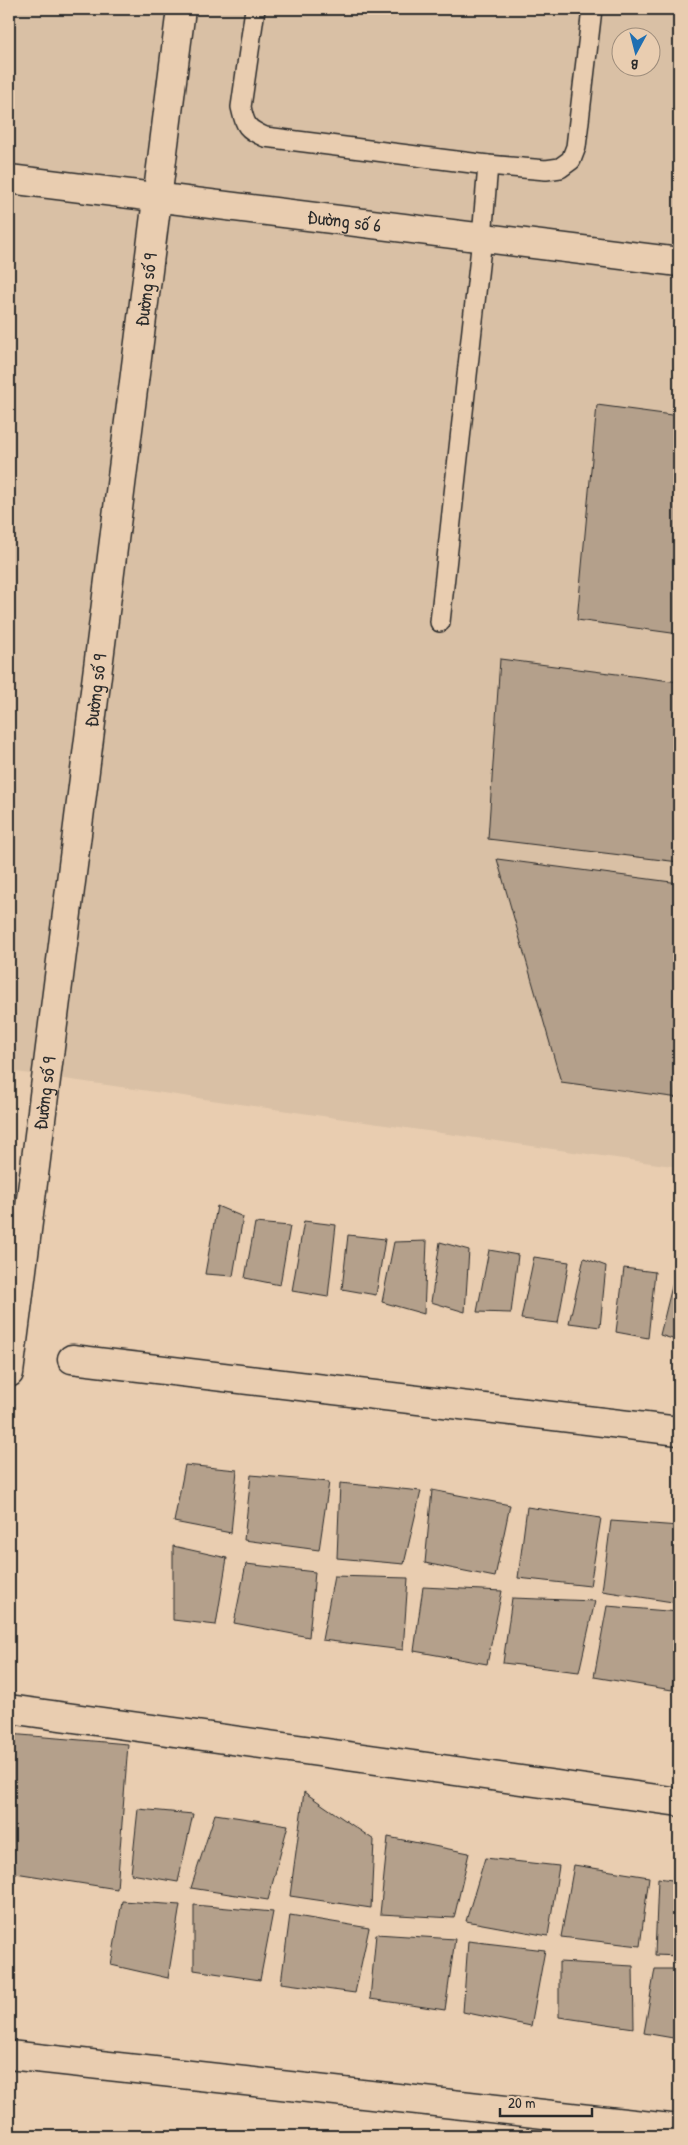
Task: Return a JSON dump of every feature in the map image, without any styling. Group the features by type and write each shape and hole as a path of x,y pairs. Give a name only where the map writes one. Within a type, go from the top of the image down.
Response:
{"street":[{"name":"Đường số 9","path":"9,1373 12,1325 181,9"},
{"name":"Đường số 6","path":"9,179 679,262"},
{"path":"72,1359 679,1431"},
{"path":"9,1709 679,1802"},
{"path":"9,2055 679,2128"}],"lane":[{"path":"255,9 241,107 244,120 250,130 264,137 488,165 546,170 560,168 570,160 576,147 592,9"},
{"path":"440,622 482,238 488,165"}],"shaded area":[{"path":"9,9 679,9 679,1167 9,1071"}],"building":[{"path":"597,405 679,416 679,634 577,620"},
{"path":"500,659 679,682 679,862 488,839"},
{"path":"497,859 679,883 679,1098 561,1082"},
{"path":"217,1206 243,1217 233,1276 205,1274"},
{"path":"304,1221 336,1225 328,1297 292,1291"},
{"path":"255,1223 290,1226 280,1285 245,1278"},
{"path":"348,1235 385,1239 376,1295 342,1289"},
{"path":"427,1241 424,1314 382,1302 394,1242"},
{"path":"440,1242 469,1250 465,1312 431,1302"},
{"path":"489,1250 518,1255 511,1313 477,1312"},
{"path":"534,1257 569,1262 558,1323 521,1319"},
{"path":"584,1258 606,1266 600,1327 569,1323"},
{"path":"624,1268 655,1272 648,1338 616,1332"},
{"path":"675,1274 679,1275 679,1341 660,1335"},
{"path":"185,1465 237,1470 231,1533 174,1522"},
{"path":"251,1475 329,1482 319,1550 244,1540"},
{"path":"340,1483 421,1491 404,1564 337,1558"},
{"path":"432,1490 510,1505 495,1577 425,1563"},
{"path":"527,1507 601,1518 590,1586 518,1578"},
{"path":"611,1521 679,1526 679,1603 602,1591"},
{"path":"173,1546 227,1558 216,1625 173,1620"},
{"path":"246,1564 315,1572 309,1637 234,1623"},
{"path":"334,1576 408,1578 403,1650 322,1640"},
{"path":"423,1587 502,1591 487,1664 414,1651"},
{"path":"512,1598 595,1601 579,1672 503,1663"},
{"path":"607,1606 679,1612 679,1637 672,1690 594,1677"},
{"path":"9,1734 128,1744 117,1889 9,1872"},
{"path":"304,1792 374,1840 371,1908 290,1896"},
{"path":"138,1809 193,1814 178,1882 131,1874"},
{"path":"215,1814 288,1825 268,1900 191,1888"},
{"path":"388,1837 469,1853 454,1918 380,1914"},
{"path":"485,1858 559,1866 548,1936 466,1921"},
{"path":"574,1865 649,1877 640,1946 561,1937"},
{"path":"658,1878 679,1881 679,1956 655,1955"},
{"path":"122,1901 180,1905 168,1978 111,1965"},
{"path":"194,1905 273,1912 260,1980 194,1970"},
{"path":"290,1915 369,1928 355,1993 281,1983"},
{"path":"376,1934 455,1939 445,2010 370,1999"},
{"path":"468,1941 545,1950 531,2026 463,2012"},
{"path":"559,1962 633,1966 634,2028 559,2017"},
{"path":"655,1969 679,1969 679,2039 644,2033"}]}
